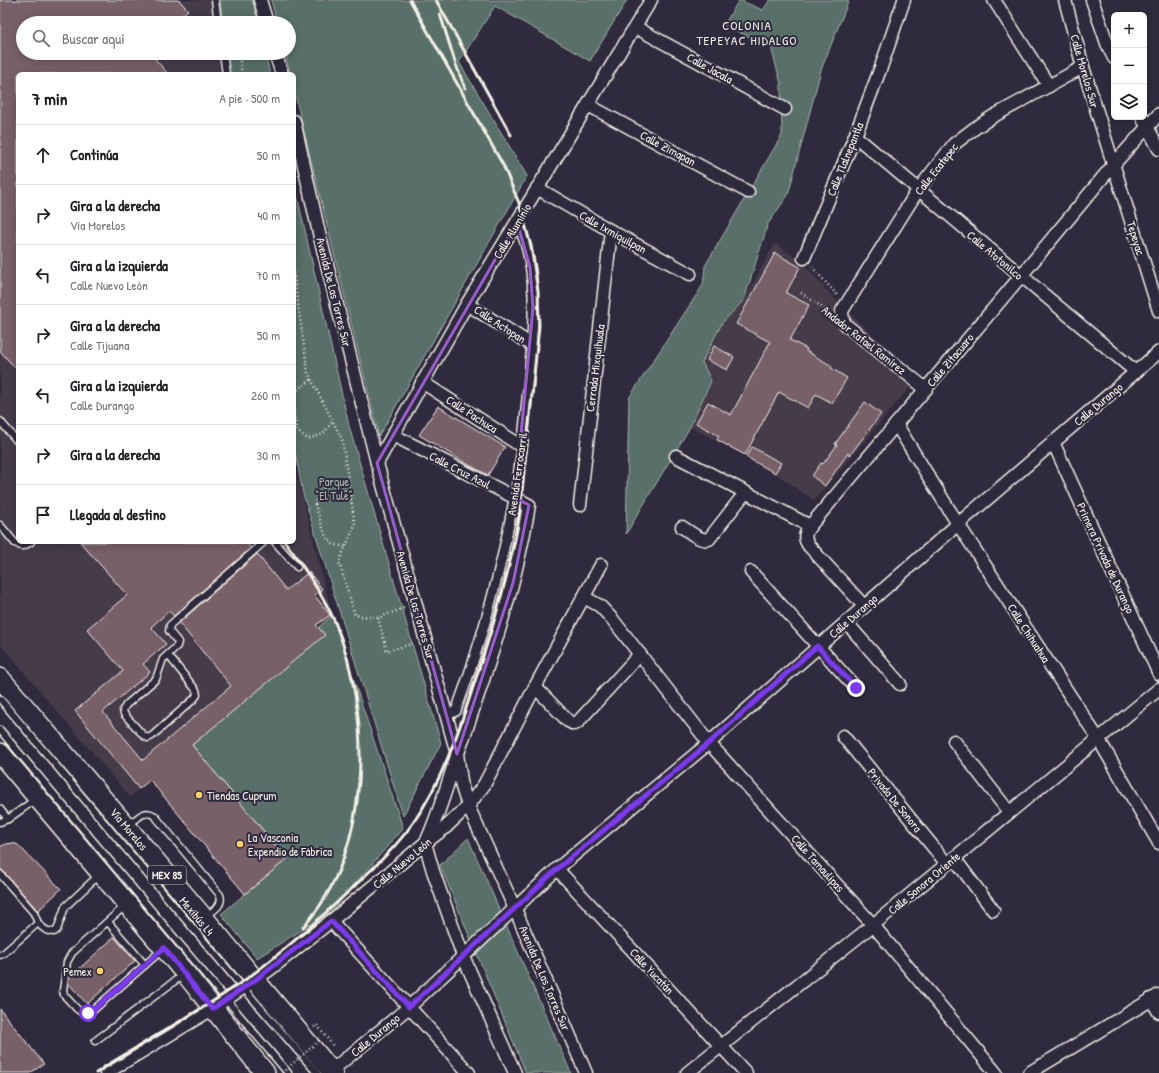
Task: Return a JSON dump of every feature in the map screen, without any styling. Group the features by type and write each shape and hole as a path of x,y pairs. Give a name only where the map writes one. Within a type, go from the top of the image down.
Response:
{"main road":[{"name":"Vía Morelos","path":"0,678 204,918 249,984 327,1072"},
{"path":"0,753 185,973 219,1004 265,1073"}],"street":[{"path":"260,0 265,16"},
{"name":"Calle Aluminio","path":"377,463 467,304 651,0"},
{"name":"Calle Tlalnepantla","path":"804,258 855,136 904,0"},
{"path":"994,0 1049,86"},
{"name":"Calle Morelos Sur","path":"1065,0 1083,67 1114,164"},
{"path":"1092,0 1111,52"},
{"name":"Calle Jacala","path":"635,27 785,109"},
{"path":"277,60 281,72"},
{"name":"Calle Ecatepec","path":"843,322 842,310 845,304 918,190 954,144 963,136 992,117 1083,67"},
{"name":"Calle Zimapan","path":"588,106 748,192"},
{"name":"Calle Zitacuaro","path":"810,526 1114,164 1144,122 1159,114"},
{"path":"1144,122 1159,149"},
{"name":"Avenida De Las Torres Sur","path":"296,130 319,233 377,463 457,754 462,787 468,806 515,909 586,1073"},
{"name":"Calle Atotonilco","path":"855,136 1136,372"},
{"name":"Tepeyac","path":"1114,164 1159,311"},
{"name":"Calle Ixmiquilpan","path":"537,188 611,232 690,274"},
{"name":"Avenida Ferrocarril","path":"447,715 456,711 478,643 503,552 515,498 532,345 533,308 530,267 522,232 517,222"},
{"name":"Cerrada Mixquihuala","path":"580,505 611,232"},
{"name":"Calle Actopan","path":"467,304 532,345"},
{"name":"Andador Rafael Ramírez","path":"843,322 926,389"},
{"name":"Calle Durango","path":"327,1072 409,1007 557,869 709,743 817,646 1159,352"},
{"name":"Calle Pachuca","path":"422,382 521,446"},
{"name":"Calle Chihuahua","path":"896,424 958,524 1098,740 1159,843"},
{"name":"Calle Cruz Azul","path":"393,435 528,505"},
{"name":"Primera Privada de Durango","path":"1053,442 1159,674"},
{"path":"676,456 810,526 805,533 806,543 864,606"},
{"path":"682,527 701,539 709,539 746,493"},
{"name":"Avenida Ferrocarril","path":"425,843 433,826 504,615 523,542 528,505"},
{"name":"Calle Nuevo León","path":"106,1073 249,984 331,921 425,843 446,828 468,806 484,786 535,687 601,565"},
{"path":"751,572 856,688"},
{"name":"Calle Tamaulipas","path":"584,597 604,610 709,743 873,925 996,1073"},
{"path":"846,622 900,684"},
{"path":"535,687 568,721 574,724 581,720 640,654"},
{"name":"Calle Sonora Oriente","path":"687,1073 873,925 1159,689"},
{"name":"Privada De Sonora","path":"843,736 993,910"},
{"path":"954,741 1010,812"},
{"path":"425,843 433,871 463,956 514,1073"},
{"name":"Calle Yucatán","path":"557,869 746,1073"},
{"path":"331,921 468,1073"},
{"path":"1029,1073 1155,997 1159,1012"}],"lane":[{"path":"215,0 217,16"},
{"path":"224,60 226,72"},
{"path":"0,421 16,440"},
{"path":"0,525 16,543"},
{"path":"17,544 24,546 28,544"},
{"path":"168,655 196,690 197,695 148,738 144,736 124,714 123,710 126,705 156,679 162,662 168,655 178,646 178,642 169,631 169,628 172,623 262,544"},
{"path":"278,544 297,567"},
{"name":"Mexibús L4","path":"0,699 249,984"},
{"path":"0,730 219,1004 288,1073"},
{"path":"0,822 37,798"},
{"path":"0,809 8,818"},
{"path":"127,827 145,813 148,812 156,816 221,898 221,903 219,906 204,918"},
{"path":"0,874 34,913 41,927 48,931 54,932 65,907 101,873"},
{"path":"127,904 69,957 63,990 65,997 81,1012 91,1012 164,948"},
{"path":"108,922 145,965"},
{"path":"0,955 38,923"},
{"path":"95,1041 185,973"}],"path":[{"path":"240,61 242,72"},
{"path":"804,258 845,304"},
{"path":"296,291 308,373 342,439 355,525 339,562 355,616 378,618 415,604"},
{"name":"Andador Rafael Ramírez","path":"801,293 843,322"},
{"path":"296,393 298,389 311,380"},
{"path":"296,425 297,431 308,438 323,434 333,421"},
{"path":"345,547 333,544 326,537 315,505 318,491 329,485 340,487 350,495"},
{"path":"378,618 387,652 426,639"},
{"path":"317,1025 334,1046"},
{"path":"282,1073 320,1040"}],"highlighted area":[{"path":"517,222 530,267 533,308 515,498 529,505 513,583 457,754 377,463"}],"shaded area":[{"path":"0,0 220,0 222,16 16,16 16,60 228,60 230,72 16,72 16,544 296,544 296,472 332,615 318,627 325,635 130,797 0,644"},
{"path":"775,243 802,262 832,296 917,379 814,501 775,473 746,457 745,455 690,427 711,381 702,362 722,323 744,300"}],"green space":[{"path":"220,0 253,0 256,16 222,16"},
{"path":"271,0 627,0 590,61 495,6 459,62 527,176 379,436 296,99 296,72 290,72 287,60 296,60 296,16 275,16"},
{"path":"739,0 763,10 770,0 849,0 821,70 788,195 768,224 744,300 722,323 702,362 711,381 690,427 626,534 629,398 703,285 705,266 782,135 781,84 771,47 724,25"},
{"path":"228,60 267,60 270,72 230,72"},
{"name":"Parque \"El Tule\"","path":"296,191 349,426 441,743 403,816 303,494 296,457"},
{"path":"332,615 403,828 332,911 257,958 221,914 287,859 192,745"},
{"path":"468,838 571,1073 526,1073 440,865"}],"building":[{"path":"0,0 179,0 188,10 181,16 16,16 16,60 156,60 166,72 16,72 16,369 0,351"},
{"path":"775,253 800,267 786,293 809,305 790,340 807,349 806,351 832,366 831,368 847,378 832,403 816,394 808,408 779,392 745,455 717,440 719,436 696,423 708,402 731,415 770,342 736,324"},
{"path":"714,346 734,357 727,370 707,360"},
{"path":"865,402 881,414 850,455 848,453 825,486 812,476 837,445 835,444"},
{"path":"438,406 505,447 488,475 419,435"},
{"path":"752,447 781,463 775,473 746,457"},
{"path":"82,544 248,544 251,548 174,616 169,611 151,627 166,644 143,664 150,672 103,712 143,760 231,686 179,623 257,554 286,590 309,572 322,589 314,595 330,615 316,625 325,635 192,745 287,859 245,894 150,780 139,789 75,711 123,671 87,629 127,595"},
{"path":"13,843 18,845 61,889 38,911 0,868 0,847 5,844"},
{"name":"Pemex","path":"114,937 135,961 87,1004 68,983 69,978"},
{"path":"0,1009 44,1064 30,1073 0,1073"}],"railway":[{"path":"96,1073 212,1002 249,977 299,937 390,852 406,833 424,805 452,748 466,709 498,606 514,543 521,501 539,326 538,291 531,246 519,203 503,165 410,0"},
{"path":"436,0 511,135"},
{"path":"440,14 465,88"},
{"path":"286,544 312,580 335,622 347,658 355,697 360,738 359,780 354,821 343,860 326,896 303,927"}],"place":[{"name":"Tiendas Cuprum","path":"199,795"},
{"name":"La Vasconia Expendio de Fábrica","path":"240,844"},
{"name":"Pemex","path":"100,971"}],"district":[{"name":"COLONIA TEPEYAC HIDALGO","path":"747,32"}],"route":[{"path":"88,1013 164,948 212,1009 255,980 331,921 409,1007 557,869 709,743 817,646 856,688"}]}
